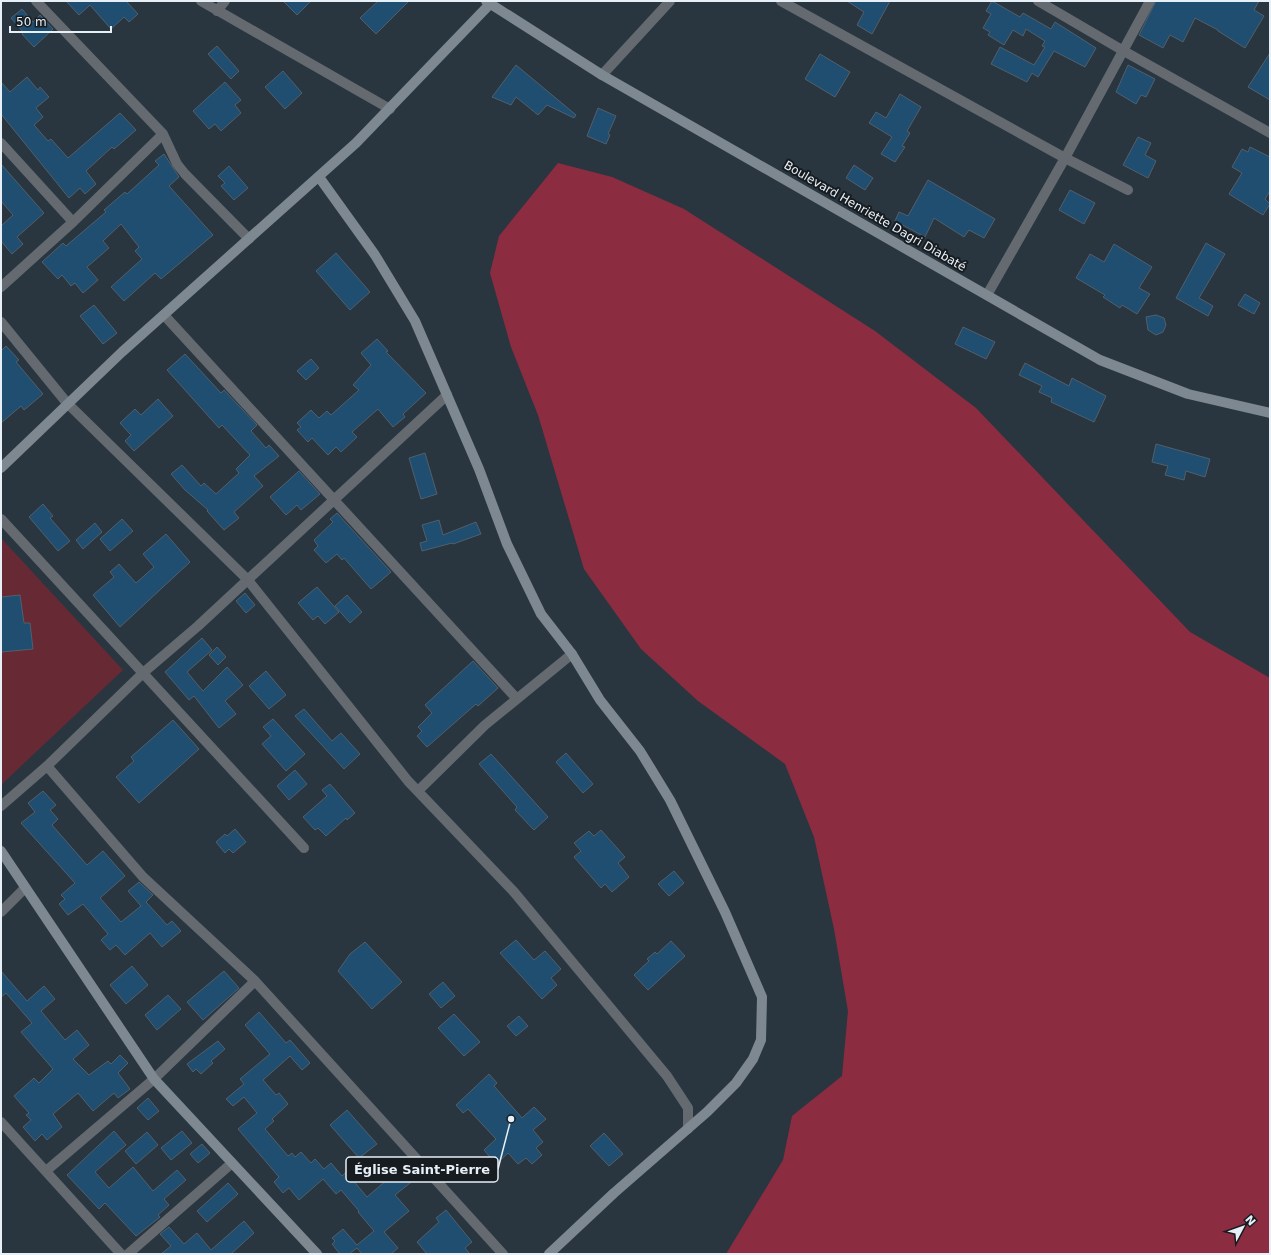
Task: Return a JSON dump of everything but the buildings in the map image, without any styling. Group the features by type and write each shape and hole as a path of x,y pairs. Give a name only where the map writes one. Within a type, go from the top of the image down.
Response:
{"street":[{"path":"36,1 163,134 177,164 185,174 249,239"},
{"path":"201,1 390,109"},
{"path":"217,11 225,1"},
{"path":"602,75 670,1"},
{"path":"782,1 1065,158 1128,190"},
{"path":"1038,1 1270,133"},
{"path":"987,295 1065,158 1122,50 1150,1"},
{"path":"1,468 37,435 67,403 319,177 390,109 488,3"},
{"name":"Boulevard Henriette Dagri Diabaté","path":"488,3 602,75 1100,360 1188,394 1270,413"},
{"path":"1,287 73,222 163,134"},
{"path":"1,143 73,222"},
{"path":"319,177 375,255 415,321 479,469 507,544 541,614 572,654 600,700 640,751 670,800 725,912 762,996 761,1040 753,1059 736,1083 688,1129 549,1254"},
{"path":"164,315 517,698"},
{"path":"1,322 67,403 247,579 408,781 419,790 514,892 668,1076 688,1108 688,1129"},
{"path":"1,806 47,766 143,673 198,626 334,498 447,395"},
{"path":"1,519 304,848"},
{"path":"419,790 485,725 572,654"},
{"path":"47,766 143,877 255,981 503,1254"},
{"path":"1,851 154,1079 317,1254"},
{"path":"1,912 25,888"},
{"path":"46,1171 154,1079 255,981"},
{"path":"1,1122 121,1254"},
{"path":"128,1254 232,1163"}],"shaded area":[{"path":"558,163 612,177 684,209 875,331 976,408 1190,632 1270,678 1270,1254 726,1254 783,1160 792,1116 842,1076 848,1011 834,929 814,837 785,764 698,701 641,649 584,569 538,415 511,347 490,273 499,236"},
{"path":"1,538 123,670 1,785"}],"place":[{"name":"Église Saint-Pierre","path":"511,1119"}]}
